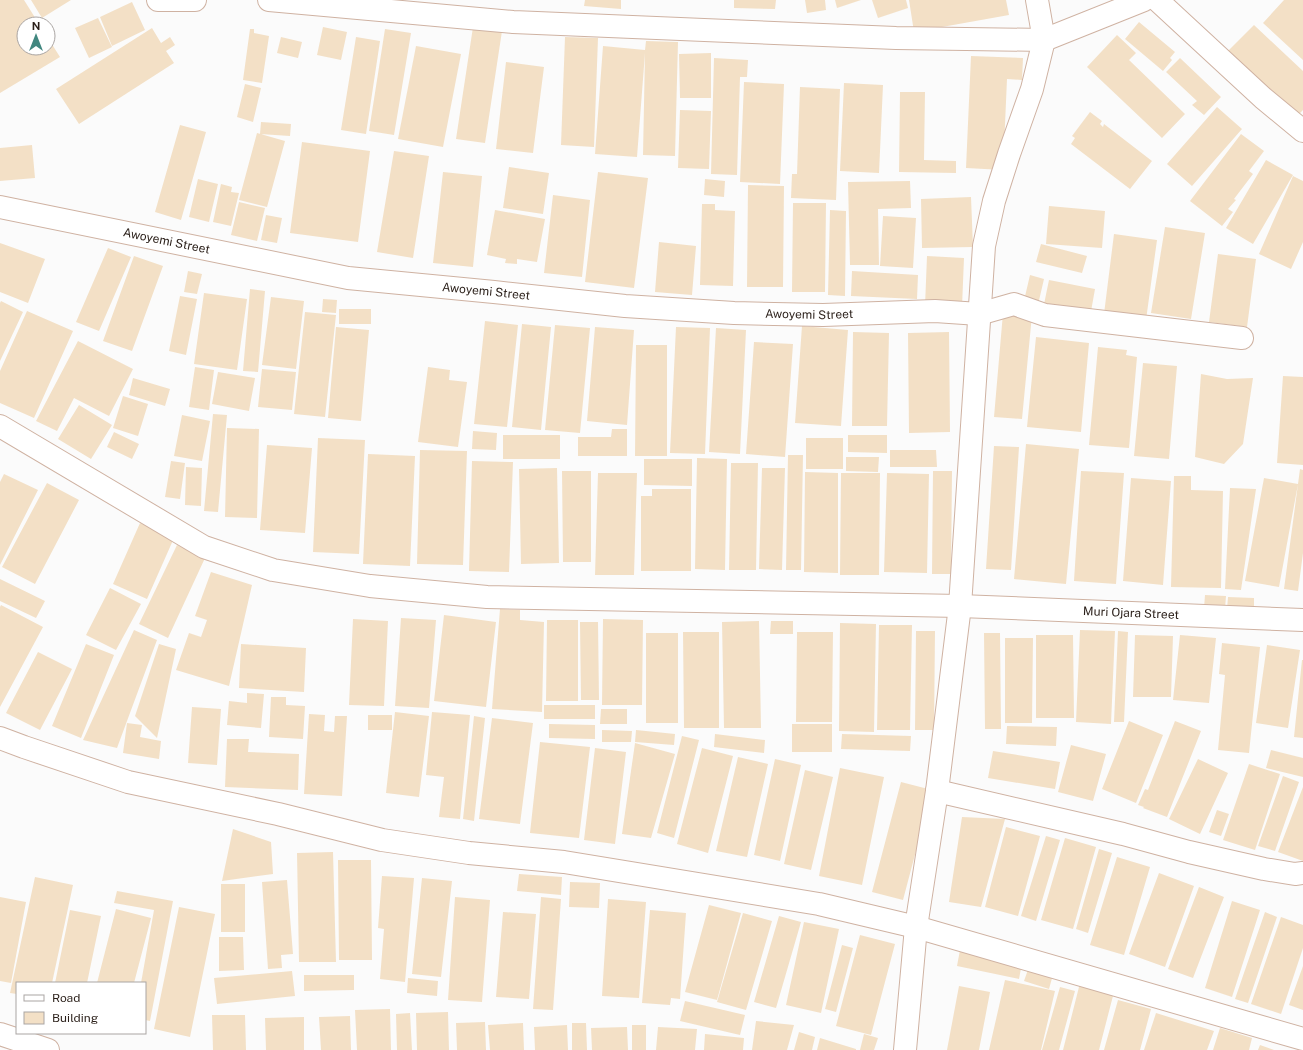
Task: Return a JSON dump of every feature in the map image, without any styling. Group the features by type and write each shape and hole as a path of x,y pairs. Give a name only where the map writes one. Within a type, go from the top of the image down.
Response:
{"street":[{"path":"158,0 195,0"},
{"path":"269,0 513,22 896,38 1044,40 1144,0"},
{"path":"905,1050 916,927 937,791 960,606 984,246 994,201 1032,89 1044,40 1037,0"},
{"path":"1157,0 1263,98 1303,131"},
{"name":"Awoyemi Street","path":"0,208 348,278 625,306 734,313 823,315 935,311 979,314 1014,304 1045,315 1242,338"},
{"name":"Muri Ojara Street","path":"0,426 204,547 273,570 370,586 487,597 960,606 1303,620"},
{"path":"0,738 24,748 128,782 278,814 382,840 469,853 564,862 819,904 916,927 1303,1039"},
{"path":"937,791 1123,834 1189,852 1264,869 1295,874 1303,873"},
{"path":"0,1034 48,1050"}],"building":[{"path":"0,0 24,0 34,16 16,16 16,56 56,56 56,51 60,57 0,93"},
{"path":"31,0 71,0 45,16 41,16"},
{"path":"585,0 621,0 621,9 584,6"},
{"path":"734,0 776,0 775,9 734,8"},
{"path":"805,0 825,0 826,10 807,13"},
{"path":"835,0 861,0 837,8"},
{"path":"872,0 906,0 908,8 878,18"},
{"path":"909,0 1006,0 1009,15 914,32"},
{"path":"1284,0 1303,0 1303,60 1263,23"},
{"path":"132,2 145,30 112,46 100,17"},
{"path":"98,18 112,47 89,58 75,28"},
{"path":"1139,22 1175,52 1170,58 1172,60 1163,71 1125,39"},
{"path":"1254,25 1303,71 1303,110 1296,117 1227,52"},
{"path":"323,27 347,32 341,60 317,55"},
{"path":"473,27 502,31 485,143 456,139"},
{"path":"152,28 161,43 170,37 175,45 166,51 174,63 79,124 56,89"},
{"path":"250,29 254,29 254,33 269,36 262,83 243,80"},
{"path":"385,29 411,33 394,135 369,131"},
{"path":"1117,35 1136,53 1129,60 1185,114 1162,138 1087,67"},
{"path":"281,37 302,42 298,58 277,53"},
{"path":"356,37 380,41 366,134 341,130"},
{"path":"565,37 598,38 594,147 561,145"},
{"path":"646,41 678,42 675,156 643,155 645,53 637,157 595,154 603,46 645,50"},
{"path":"416,46 461,54 443,147 398,139"},
{"path":"711,53 711,98 680,98 679,54"},
{"path":"971,56 1023,58 1022,80 1007,79 1003,170 966,168"},
{"path":"714,58 748,60 747,77 740,77 737,175 711,174"},
{"path":"1180,58 1221,97 1204,115 1192,105 1197,101 1166,72"},
{"path":"506,62 544,67 533,153 496,149"},
{"path":"744,82 784,84 780,184 740,182"},
{"path":"844,83 883,85 879,173 840,171"},
{"path":"245,84 261,88 253,122 237,117"},
{"path":"800,87 840,89 836,200 791,198 792,174 797,174"},
{"path":"900,92 925,92 924,160 956,161 956,173 899,172"},
{"path":"1217,107 1242,129 1192,186 1167,164"},
{"path":"680,110 711,111 709,169 678,168"},
{"path":"1090,112 1102,121 1100,124 1103,127 1104,124 1152,161 1130,189 1071,144 1075,138 1072,136"},
{"path":"261,122 291,124 290,136 260,134"},
{"path":"180,125 206,132 181,220 155,212"},
{"path":"257,133 285,141 267,207 239,200"},
{"path":"1241,134 1264,151 1249,171 1253,174 1234,199 1236,200 1228,209 1233,212 1222,226 1190,201"},
{"path":"302,142 370,151 358,242 290,233"},
{"path":"32,145 35,178 0,181 0,148"},
{"path":"394,151 429,156 413,258 377,252"},
{"path":"1266,160 1293,175 1253,244 1226,228"},
{"path":"509,167 549,173 543,214 503,208"},
{"path":"443,172 482,176 473,267 433,263"},
{"path":"598,172 648,178 634,288 585,282"},
{"path":"1293,176 1303,181 1303,242 1291,269 1259,254"},
{"path":"198,179 218,184 209,222 189,217"},
{"path":"705,179 725,181 724,197 704,195"},
{"path":"910,181 911,208 878,209 879,265 850,265 848,182"},
{"path":"221,184 232,187 231,192 239,193 231,226 213,222"},
{"path":"748,185 784,186 783,287 747,287"},
{"path":"553,195 590,200 582,277 544,273"},
{"path":"971,197 973,247 922,248 921,199"},
{"path":"239,202 265,208 257,241 231,235"},
{"path":"793,203 826,203 825,292 792,292"},
{"path":"702,204 715,204 715,210 735,211 733,286 700,285"},
{"path":"1049,206 1105,211 1102,248 1046,244"},
{"path":"495,210 545,219 537,262 517,259 517,264 505,263 506,259 487,255"},
{"path":"830,210 846,211 845,296 828,295"},
{"path":"266,215 282,218 277,243 261,240"},
{"path":"883,216 916,218 913,268 880,266"},
{"path":"1165,227 1205,233 1191,319 1151,313"},
{"path":"1114,234 1157,240 1146,320 1104,314"},
{"path":"659,242 696,246 692,295 655,292"},
{"path":"0,243 45,259 28,303 0,292"},
{"path":"1041,244 1087,256 1082,273 1036,262"},
{"path":"108,248 131,257 99,331 76,322"},
{"path":"1218,254 1256,259 1247,327 1209,322"},
{"path":"134,256 163,266 132,351 103,341"},
{"path":"927,256 964,258 962,307 925,306"},
{"path":"188,271 202,274 197,294 184,292"},
{"path":"852,271 918,275 917,299 851,296"},
{"path":"1030,275 1044,279 1037,309 1023,305"},
{"path":"1049,280 1095,289 1090,317 1043,309"},
{"path":"250,289 265,291 258,372 243,371"},
{"path":"204,293 247,299 237,370 194,364"},
{"path":"180,296 197,299 186,355 169,351"},
{"path":"271,297 304,301 296,369 262,365"},
{"path":"323,299 337,300 336,313 322,312"},
{"path":"1,301 23,312 0,361 0,303"},
{"path":"339,309 371,309 371,324 339,324"},
{"path":"27,311 73,331 34,418 0,403 0,371"},
{"path":"305,312 336,315 325,417 294,414"},
{"path":"1003,313 1032,315 1022,419 994,417"},
{"path":"485,321 518,325 507,427 474,424"},
{"path":"522,324 551,327 541,430 512,427"},
{"path":"555,325 590,328 580,433 545,430"},
{"path":"802,326 848,330 841,426 795,423"},
{"path":"336,327 369,330 361,421 328,418"},
{"path":"595,327 634,330 627,425 587,421"},
{"path":"676,327 710,328 705,454 670,453"},
{"path":"716,328 746,330 740,454 709,452"},
{"path":"853,332 889,333 887,426 852,426"},
{"path":"949,332 950,432 909,433 908,333"},
{"path":"1036,337 1089,343 1081,432 1027,427"},
{"path":"78,341 133,369 109,416 74,398 57,431 36,421"},
{"path":"754,342 793,344 785,457 746,454"},
{"path":"636,345 667,345 667,456 635,456"},
{"path":"1098,347 1127,350 1126,355 1137,357 1129,448 1089,445"},
{"path":"1143,363 1177,366 1169,459 1134,456"},
{"path":"195,367 214,370 209,410 189,407"},
{"path":"428,367 450,370 449,380 467,382 458,447 418,442"},
{"path":"262,369 296,372 292,410 258,407"},
{"path":"218,372 255,378 249,411 212,404"},
{"path":"1201,374 1227,379 1253,378 1243,444 1224,464 1195,457"},
{"path":"1283,376 1303,377 1303,465 1277,463"},
{"path":"133,378 170,389 165,406 129,395"},
{"path":"123,396 148,404 138,436 113,428"},
{"path":"79,405 112,425 91,459 58,439"},
{"path":"213,414 227,415 218,512 204,511"},
{"path":"182,415 210,421 202,461 174,456"},
{"path":"227,428 259,429 257,518 225,517"},
{"path":"612,429 627,429 627,456 578,456 578,437 611,437"},
{"path":"473,431 497,433 496,450 472,449"},
{"path":"114,432 139,444 132,459 107,447"},
{"path":"503,435 560,435 560,459 503,459"},
{"path":"848,435 887,435 887,453 848,452"},
{"path":"318,438 365,440 359,554 313,552"},
{"path":"806,438 843,438 843,469 806,469"},
{"path":"1026,444 1079,449 1066,584 1014,579"},
{"path":"267,445 312,448 305,533 260,530"},
{"path":"994,446 1019,447 1011,570 986,569"},
{"path":"420,450 467,451 463,565 417,564"},
{"path":"890,450 936,450 937,467 890,467"},
{"path":"368,454 415,456 410,566 363,564"},
{"path":"788,455 803,455 801,570 786,570"},
{"path":"846,457 879,457 878,472 846,471"},
{"path":"697,458 727,459 725,570 695,569"},
{"path":"644,459 692,459 692,486 644,485"},
{"path":"171,461 185,463 180,499 165,497"},
{"path":"472,461 513,462 509,572 469,571"},
{"path":"731,463 758,463 756,570 729,570"},
{"path":"186,467 202,468 201,506 185,505"},
{"path":"557,468 559,563 521,564 519,469"},
{"path":"762,468 785,468 782,570 759,569"},
{"path":"1300,469 1303,470 1303,553 1298,591 1284,589"},
{"path":"562,471 591,471 591,562 563,562"},
{"path":"933,471 952,471 951,574 932,574"},
{"path":"1081,471 1124,473 1116,584 1074,581"},
{"path":"805,472 838,473 838,573 804,572"},
{"path":"598,473 637,473 634,575 595,575"},
{"path":"841,473 880,473 879,575 840,575"},
{"path":"887,473 929,474 927,573 884,572"},
{"path":"4,474 38,490 0,565 0,482"},
{"path":"1174,476 1191,476 1191,490 1223,491 1221,588 1171,587"},
{"path":"1131,478 1171,481 1163,585 1123,581"},
{"path":"1264,478 1298,484 1279,587 1245,581"},
{"path":"47,483 79,500 35,584 2,567"},
{"path":"1230,488 1256,489 1241,590 1225,589"},
{"path":"652,489 691,489 691,571 641,571 641,496 652,496"},
{"path":"140,523 174,538 147,599 113,584"},
{"path":"177,545 205,558 168,638 139,624"},
{"path":"211,572 252,585 229,686 176,670 189,633 201,637 207,620 195,616"},
{"path":"0,579 45,601 36,618 0,601"},
{"path":"110,588 141,604 116,650 86,635"},
{"path":"1205,595 1226,596 1225,609 1204,608"},
{"path":"1228,597 1254,598 1254,611 1227,609"},
{"path":"1,605 43,627 0,707 0,607"},
{"path":"500,609 520,610 520,620 544,622 542,712 492,709"},
{"path":"444,615 496,622 486,707 434,701"},
{"path":"401,618 436,620 429,708 395,706"},
{"path":"353,619 388,621 384,706 349,705"},
{"path":"603,619 643,620 642,705 602,705"},
{"path":"547,620 578,620 578,701 546,701"},
{"path":"759,621 761,728 724,728 722,622"},
{"path":"771,621 793,621 793,634 770,634"},
{"path":"580,622 598,622 599,700 581,700"},
{"path":"840,623 876,624 874,732 839,731"},
{"path":"879,625 912,625 910,730 877,730"},
{"path":"134,630 157,640 117,748 83,740"},
{"path":"1080,630 1115,631 1111,724 1076,722"},
{"path":"916,631 935,631 934,730 915,730"},
{"path":"1118,631 1128,632 1124,722 1114,722"},
{"path":"683,632 719,632 719,728 684,728"},
{"path":"797,632 833,632 832,722 796,722"},
{"path":"646,633 678,633 678,723 646,723"},
{"path":"984,633 1000,633 1001,729 985,729"},
{"path":"1036,635 1073,635 1074,718 1036,718"},
{"path":"1135,635 1173,636 1171,697 1133,697"},
{"path":"1180,635 1216,638 1209,703 1173,700"},
{"path":"1005,638 1033,638 1032,723 1005,723"},
{"path":"1222,643 1260,647 1249,753 1218,750 1225,675 1219,674"},
{"path":"86,644 114,655 81,738 52,726"},
{"path":"159,644 176,649 157,738 135,716"},
{"path":"241,644 306,648 304,692 239,688"},
{"path":"1267,645 1300,650 1288,728 1256,723"},
{"path":"38,652 72,669 40,730 6,713"},
{"path":"1303,660 1303,738 1294,737"},
{"path":"247,693 264,694 261,728 227,725 229,701 247,703"},
{"path":"271,697 286,697 286,705 305,706 303,739 269,737"},
{"path":"544,705 595,705 595,719 544,719"},
{"path":"192,707 221,709 217,765 188,763"},
{"path":"601,709 627,709 627,724 600,724"},
{"path":"395,712 429,716 419,797 386,793"},
{"path":"432,712 470,715 460,819 439,817 444,777 426,775"},
{"path":"309,714 325,715 324,731 334,732 335,716 347,716 342,796 304,794"},
{"path":"368,715 392,715 392,730 368,730"},
{"path":"474,716 485,718 474,821 463,819"},
{"path":"492,718 533,723 520,824 479,819"},
{"path":"1129,721 1163,735 1136,803 1102,789"},
{"path":"1175,721 1201,731 1167,817 1138,805 1145,789 1148,790"},
{"path":"127,723 142,725 140,737 161,741 159,759 123,753"},
{"path":"549,724 595,725 595,739 549,738"},
{"path":"792,724 832,724 832,752 792,752"},
{"path":"1007,726 1057,727 1056,746 1006,744"},
{"path":"602,730 632,731 631,742 602,742"},
{"path":"636,730 675,734 674,745 635,742"},
{"path":"715,734 765,740 764,753 714,747"},
{"path":"842,734 911,736 910,751 841,749"},
{"path":"682,736 699,740 674,838 657,833"},
{"path":"227,739 249,739 248,752 299,754 298,790 225,787"},
{"path":"540,742 590,747 579,838 530,833"},
{"path":"635,743 675,754 651,838 622,834"},
{"path":"1071,745 1106,754 1093,801 1058,792"},
{"path":"595,748 626,752 615,844 584,840"},
{"path":"702,748 733,756 708,853 677,844"},
{"path":"1271,750 1303,758 1303,777 1266,768"},
{"path":"993,751 1060,762 1055,789 988,778"},
{"path":"738,757 768,764 747,857 716,851"},
{"path":"775,759 801,765 780,861 754,855"},
{"path":"1198,759 1228,773 1200,834 1169,819"},
{"path":"1249,764 1280,774 1255,850 1223,840"},
{"path":"840,768 884,777 862,885 819,876"},
{"path":"805,770 833,777 811,870 784,864"},
{"path":"1283,776 1299,782 1275,851 1258,846"},
{"path":"901,782 932,790 903,900 872,892"},
{"path":"1303,787 1303,861 1278,852"},
{"path":"1217,810 1229,814 1221,836 1209,832"},
{"path":"962,817 1005,819 981,907 949,902"},
{"path":"1006,827 1040,836 1018,916 985,907"},
{"path":"233,829 271,842 273,874 222,881"},
{"path":"1046,836 1060,840 1036,921 1021,916"},
{"path":"1065,838 1096,847 1073,929 1041,920"},
{"path":"1099,849 1112,853 1088,933 1076,929"},
{"path":"333,852 336,962 299,962 297,853"},
{"path":"1117,857 1150,867 1124,955 1090,945"},
{"path":"338,860 371,860 372,960 339,960"},
{"path":"1159,873 1194,886 1165,967 1129,954"},
{"path":"519,874 562,877 561,895 517,891"},
{"path":"382,876 414,878 405,982 380,979 384,929 378,928"},
{"path":"35,877 73,885 52,982 16,982 16,994 10,993"},
{"path":"422,878 452,881 441,977 412,974"},
{"path":"287,880 293,954 281,955 282,968 268,969 262,882"},
{"path":"570,882 600,883 599,908 569,907"},
{"path":"221,884 245,884 245,932 221,932"},
{"path":"1199,887 1224,897 1193,978 1168,969"},
{"path":"117,891 173,901 150,1021 146,1020 146,982 141,982 154,910 114,903"},
{"path":"0,897 26,902 11,983 0,981"},
{"path":"455,897 490,900 482,1002 448,1000"},
{"path":"541,897 561,899 553,1010 533,1009"},
{"path":"608,899 646,902 639,998 602,996"},
{"path":"1232,901 1260,910 1232,997 1205,988"},
{"path":"709,905 741,913 717,1000 685,992"},
{"path":"179,907 215,914 190,1037 154,1029"},
{"path":"116,909 151,918 134,982 97,982"},
{"path":"70,910 101,916 87,982 55,982"},
{"path":"650,910 686,913 680,999 671,998 670,1005 642,1003"},
{"path":"503,912 536,914 529,999 496,997"},
{"path":"1265,912 1277,917 1248,1003 1235,999"},
{"path":"743,913 772,921 746,1010 717,1002"},
{"path":"779,916 801,922 776,1008 754,1002"},
{"path":"1281,917 1303,925 1303,948 1281,1014 1251,1004"},
{"path":"804,922 839,929 821,1013 786,1005"},
{"path":"860,935 895,944 871,1035 836,1026"},
{"path":"219,937 243,937 244,970 219,971"},
{"path":"842,945 853,948 836,1012 825,1009"},
{"path":"960,950 1022,963 1019,979 957,966"},
{"path":"1030,964 1054,971 1049,989 1024,981"},
{"path":"1303,966 1303,1010 1289,1005"},
{"path":"292,971 295,996 217,1004 214,978"},
{"path":"304,975 354,975 354,990 304,991"},
{"path":"408,978 438,981 437,996 407,993"},
{"path":"1005,980 1055,991 1041,1050 989,1050"},
{"path":"1080,983 1114,992 1099,1050 1063,1050"},
{"path":"959,986 990,992 979,1050 947,1050"},
{"path":"1060,987 1075,991 1059,1050 1042,1050"},
{"path":"1118,1000 1151,1009 1140,1050 1104,1050"},
{"path":"685,1001 745,1015 740,1035 680,1021"},
{"path":"390,1009 391,1050 357,1050 355,1010"},
{"path":"448,1012 449,1050 417,1050 416,1013"},
{"path":"410,1013 412,1050 397,1050 396,1014"},
{"path":"1156,1013 1214,1031 1207,1050 1144,1050"},
{"path":"212,1015 245,1015 246,1050 213,1050"},
{"path":"350,1016 351,1050 321,1050 319,1017"},
{"path":"304,1017 304,1050 266,1050 265,1018"},
{"path":"756,1021 794,1025 787,1050 752,1050"},
{"path":"485,1022 486,1050 457,1050 456,1023"},
{"path":"523,1023 524,1050 490,1050 488,1025"},
{"path":"572,1023 586,1023 587,1050 572,1050"},
{"path":"567,1025 568,1050 535,1050 534,1027"},
{"path":"632,1025 646,1025 646,1050 632,1050"},
{"path":"627,1027 628,1050 592,1050 591,1028"},
{"path":"658,1027 697,1029 695,1050 656,1050"},
{"path":"1220,1028 1252,1038 1249,1050 1213,1050"},
{"path":"799,1032 815,1037 812,1050 794,1050"},
{"path":"705,1034 744,1038 743,1050 704,1050"},
{"path":"864,1034 878,1038 874,1050 860,1050"},
{"path":"820,1038 856,1049 856,1050 817,1050"},
{"path":"1260,1045 1274,1050 1258,1050"}]}
